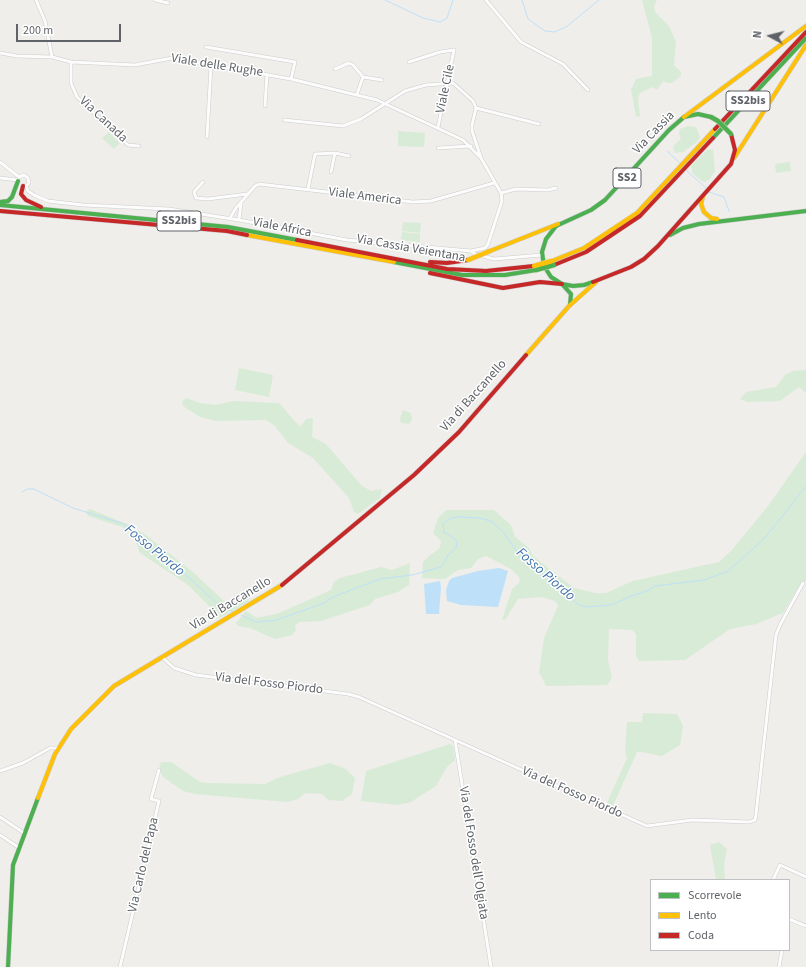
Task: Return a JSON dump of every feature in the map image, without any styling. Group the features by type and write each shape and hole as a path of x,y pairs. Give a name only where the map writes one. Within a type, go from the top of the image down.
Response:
{"main road":[{"path":"684,117 806,26"},
{"name":"Via Cassia Veientana","path":"43,209 228,227 401,262 463,270 535,268 553,263 584,248 618,227 642,208 682,169 806,32"},
{"name":"Via Cassia Veientana","path":"687,163 806,38"},
{"path":"664,240 726,170 806,45"},
{"name":"Via Cassia","path":"542,255 546,239 558,224 591,210 605,200 669,130 684,117 698,114 712,117 718,121 731,134 735,146 734,158"},
{"path":"0,204 8,201 12,197 18,179"},
{"path":"24,186 21,190 21,194 26,200 43,209"},
{"path":"706,191 701,204 704,212 710,218 725,220"},
{"path":"0,204 43,209"},
{"path":"401,262 438,275 498,287 513,287 540,282 577,286 596,282 637,263 664,240 683,228 725,220 806,211"},
{"name":"Via Cassia Veientana","path":"0,212 227,231 387,259"},
{"name":"SS2","path":"401,262 447,263 468,260 558,224"},
{"path":"542,255 548,273 562,284 571,294 569,306"},
{"name":"Via di Baccanello","path":"8,967 12,872 18,848 58,748 71,729 107,691 284,584 414,475 458,432 569,306 596,282"}],"street":[{"path":"36,0 45,21 52,57"},
{"path":"155,0 168,2"},
{"path":"486,0 521,42 563,64 588,90"},
{"name":"Viale delle Rughe","path":"206,47 295,62 292,79"},
{"name":"Viale Cile","path":"409,62 440,52 454,50 438,127"},
{"name":"Viale delle Rughe","path":"0,53 17,56 52,57 71,62 135,65 168,57 211,66 292,79 377,100 438,127 463,140 471,146 481,158"},
{"name":"Via Canada","path":"71,62 71,83 77,97 128,145 139,146"},
{"path":"335,69 349,63 353,65 362,77 382,80"},
{"path":"207,137 211,66"},
{"path":"265,106 267,74"},
{"path":"357,94 362,77"},
{"path":"284,120 343,126 353,124 405,91 426,85 453,83 473,101 476,108 472,131 481,158 500,193 502,207 488,244 485,248 471,251"},
{"path":"476,108 539,124"},
{"path":"438,148 471,146"},
{"path":"331,172 334,153"},
{"path":"308,189 314,155 334,153 348,156"},
{"name":"Viale Africa","path":"0,162 28,191 48,201 83,205 165,209 230,218 347,240 471,251 475,254 494,259 542,255"},
{"name":"Viale Africa","path":"18,179 24,175 28,178 29,183 24,186"},
{"path":"0,178 18,179"},
{"path":"203,182 194,192 196,198 208,199 247,194"},
{"name":"Viale America","path":"230,218 241,201 259,184 388,200 420,202 441,198 494,183"},
{"path":"500,193 516,189 548,190 556,188"},
{"path":"239,220 241,201"},
{"name":"Via del Fosso Piordo","path":"162,658 176,669 196,675 356,696 647,826 692,820 752,821 756,814 776,635 803,583"},
{"name":"Via del Fosso dell'Olgiata","path":"455,740 491,967"},
{"path":"0,771 23,763 50,748 58,748"},
{"name":"Via Carlo del Papa","path":"120,967 159,801 151,799 159,770"},
{"path":"0,817 24,833"},
{"path":"0,835 18,848"},
{"path":"773,879 780,865 806,877"},
{"path":"790,919 806,926"},
{"path":"779,967 782,951"}],"green space":[{"path":"642,0 657,0 654,6 655,12 669,26 676,42 674,65 681,72 681,76 672,83 663,81 657,90 653,87 640,93 638,99 640,116 638,117 636,116 631,90 636,79 652,76 652,38"},
{"path":"688,126 696,127 700,137 697,142 683,152 675,153 673,146 681,139 679,134 680,129"},
{"path":"398,131 425,133 424,147 398,146"},
{"path":"109,132 120,143 114,149 102,138"},
{"path":"713,149 715,171 710,179 705,182 693,174 691,166 707,150"},
{"path":"790,162 791,171 776,173 775,164"},
{"path":"403,222 421,223 420,233 402,231"},
{"path":"402,232 420,234 420,242 401,240"},
{"path":"239,368 273,375 269,397 235,390"},
{"path":"806,370 806,393 799,387 780,401 747,402 740,399 746,392 776,387 785,375 793,371"},
{"path":"186,398 200,403 215,405 233,401 279,403 300,427 306,419 313,418 312,437 326,444 362,486 371,491 382,489 380,498 358,514 354,512 349,498 313,458 288,443 275,426 266,420 216,421 200,417 183,406 182,401"},
{"path":"403,410 411,413 412,419 409,424 401,423 400,419"},
{"path":"806,452 806,581 802,581 783,613 756,624 730,629 685,660 639,661 636,656 636,634 632,630 609,629 608,660 612,678 607,685 546,686 539,672 544,638 558,606 555,601 541,597 518,599 505,620 502,620 512,589 519,583 520,578 511,569 486,556 478,559 471,568 458,570 445,579 422,578 423,562 440,548 441,541 433,533 438,518 446,510 494,510 511,525 515,537 529,548 533,556 574,588 595,593 606,593 633,581 719,562 731,551 768,506"},
{"path":"90,509 129,525 146,535 193,572 226,603 234,604 252,597 247,603 221,617 214,619 212,609 188,585 140,553 133,535 122,527 88,516 86,511"},
{"path":"410,563 409,585 398,592 375,599 370,605 321,621 300,622 295,625 296,630 292,635 276,639 250,628 238,626 236,623 246,611 257,618 279,613 331,590 334,582 340,578 381,567 392,570"},
{"path":"643,713 677,714 683,726 680,745 662,756 637,752 612,808 606,805 627,758 625,751 627,722 642,722"},
{"path":"450,744 453,746 455,760 447,767 436,786 411,802 398,805 361,801 366,771"},
{"path":"161,762 171,762 200,782 208,783 265,784 280,777 330,763 346,769 355,778 352,794 342,801 328,800 322,794 305,793 298,799 287,802 195,794 183,791 163,777 159,769"},
{"path":"719,842 727,849 724,864 725,879 716,879 710,845"}],"water":[{"path":"499,568 508,571 498,607 461,605 447,601 446,590 449,581 452,578 478,571"},
{"path":"440,581 439,614 426,614 424,584"}],"waterway":[{"path":"385,0 423,18 440,22 447,18 453,0"},
{"path":"522,0 528,19 545,31 554,32 566,27 599,0"},
{"path":"667,151 680,163"},
{"path":"686,170 707,189"},
{"path":"709,192 724,197 729,211"},
{"name":"Fosso Piordo","path":"241,615 256,622 277,620 324,603 333,597 380,579 412,575 441,567 448,555 456,548 457,543 455,539 444,532 443,524 449,519 457,517 479,518 491,521 504,533 519,555 579,605 586,607 611,605 647,591 655,586 704,580 728,571 765,538 806,486"},
{"name":"Fosso Piordo","path":"22,492 27,489 34,489 73,508 124,524 154,551 169,560 219,605 234,612"}],"traffic: fast":[{"path":"713,138 806,38"},
{"path":"593,282 573,286 562,284 551,277 544,266 542,252 546,239 556,226 591,210 605,200 669,130 684,117 698,114 711,117"},
{"path":"711,117 718,121 731,134"},
{"path":"0,202 8,201 12,197 18,181"},
{"path":"0,205 228,227 297,240"},
{"path":"670,235 683,228 699,224 806,211"},
{"path":"394,262 462,275 505,275 536,270"},
{"path":"536,270 554,265"},
{"path":"562,284 571,294 570,305"},
{"path":"8,967 13,865 38,798"}],"traffic: slow":[{"path":"684,117 806,26"},
{"path":"734,158 806,45"},
{"path":"552,261 584,248 637,213 715,129"},
{"path":"703,196 701,204 704,212 711,218 717,219"},
{"path":"490,251 558,224"},
{"path":"247,235 394,262"},
{"path":"468,260 490,251"},
{"path":"534,266 552,261"},
{"path":"526,355 569,306 596,282"},
{"path":"38,798 55,754 71,729 114,686 282,585"}],"traffic: jam":[{"path":"715,129 806,32"},
{"path":"593,282 631,267 644,259 658,246 731,164 735,150 731,134"},
{"path":"554,265 586,252 640,216 713,138"},
{"path":"23,186 21,194 26,200 41,207"},
{"path":"0,211 227,231 247,235"},
{"path":"297,240 447,269 486,271 534,266"},
{"path":"430,262 447,263 468,260"},
{"path":"430,273 503,288 540,282 562,284"},
{"path":"282,585 414,475 459,432 526,355"}]}
